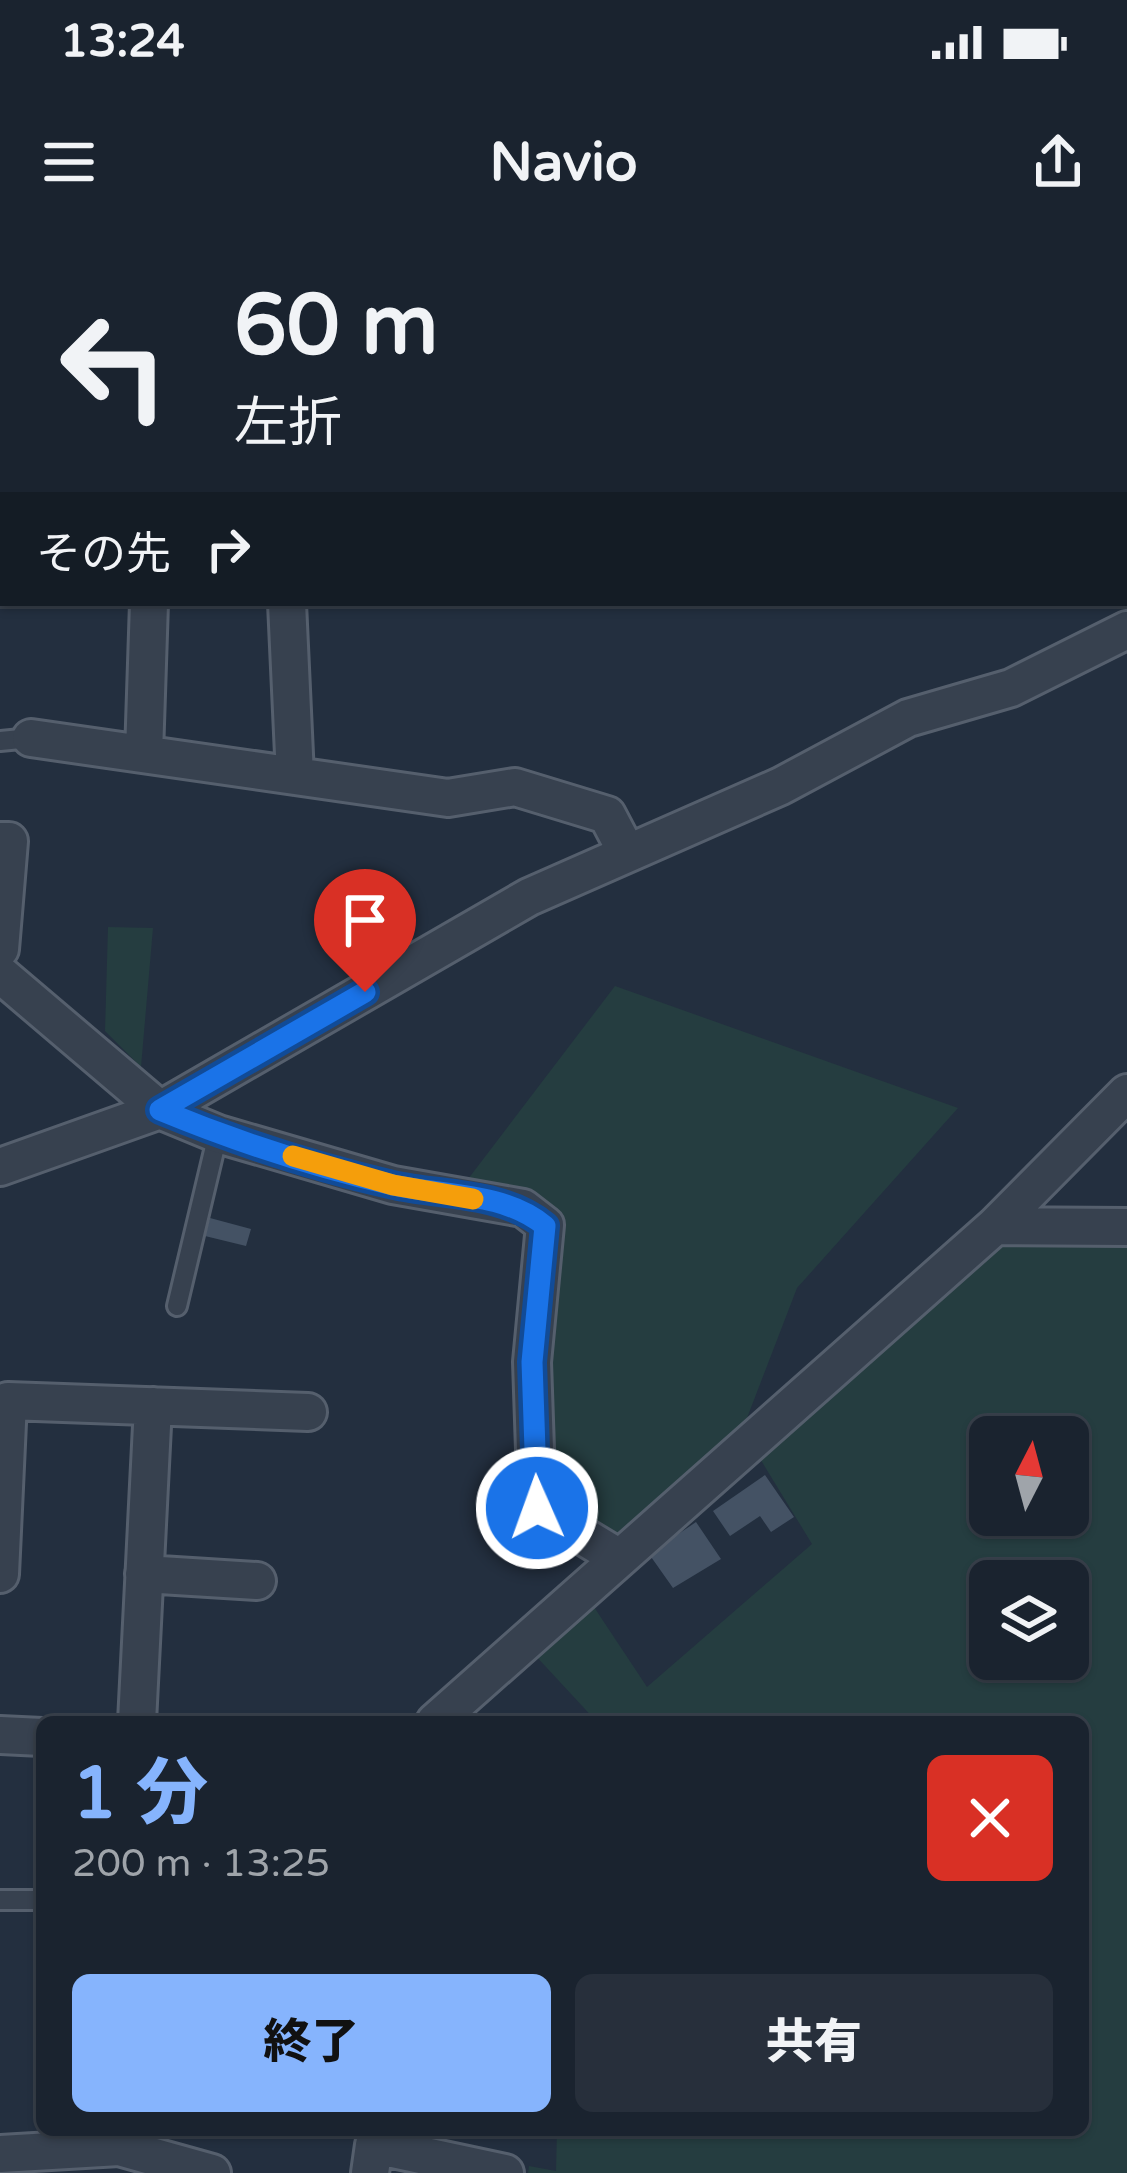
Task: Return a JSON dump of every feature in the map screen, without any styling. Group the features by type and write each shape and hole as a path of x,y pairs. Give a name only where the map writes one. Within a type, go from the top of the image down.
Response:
{"street":[{"path":"144,754 149,606"},
{"path":"287,606 295,776"},
{"path":"0,1167 160,1110 529,897 781,786 908,718 1012,688 1127,631"},
{"path":"16,740 448,798 515,787 607,815 627,853"},
{"path":"0,841 9,842 0,949"},
{"path":"0,974 160,1110 218,1134 393,1185 523,1208 545,1226 532,1362 537,1508 616,1556"},
{"path":"442,1716 616,1556 995,1226 1127,1093"},
{"path":"995,1226 1127,1227"},
{"path":"0,1574 8,1400 308,1412"},
{"path":"137,1716 153,1406"},
{"path":"145,1574 257,1581"},
{"path":"0,1735 36,1737"},
{"path":"0,2154 119,2146 212,2173"},
{"path":"374,2149 505,2173"}],"lane":[{"path":"177,1306 218,1134"},
{"path":"0,1900 36,1900"}],"green space":[{"path":"108,927 153,928 141,1067 105,1031"},
{"path":"615,986 958,1108 797,1288 742,1431 613,1542 553,1498 549,1361 561,1221 532,1191 465,1183"},
{"path":"1127,1239 1127,2173 528,2173 529,2166 556,2171 557,2136 1089,2136 1089,1716 591,1716 534,1654 590,1601 647,1687 812,1544 759,1457 1000,1240"}],"building":[{"path":"210,1218 251,1229 246,1246 205,1236"},
{"path":"765,1475 794,1517 771,1532 760,1516 730,1536 713,1511"},
{"path":"696,1522 721,1559 673,1588 649,1554"},
{"path":"34,2015 36,2015 36,2063"}],"slow traffic":[{"path":"293,1156 393,1185 473,1199"}],"route":[{"path":"365,992 160,1110 218,1134 393,1185 523,1208 545,1226 532,1362 537,1508"}]}
